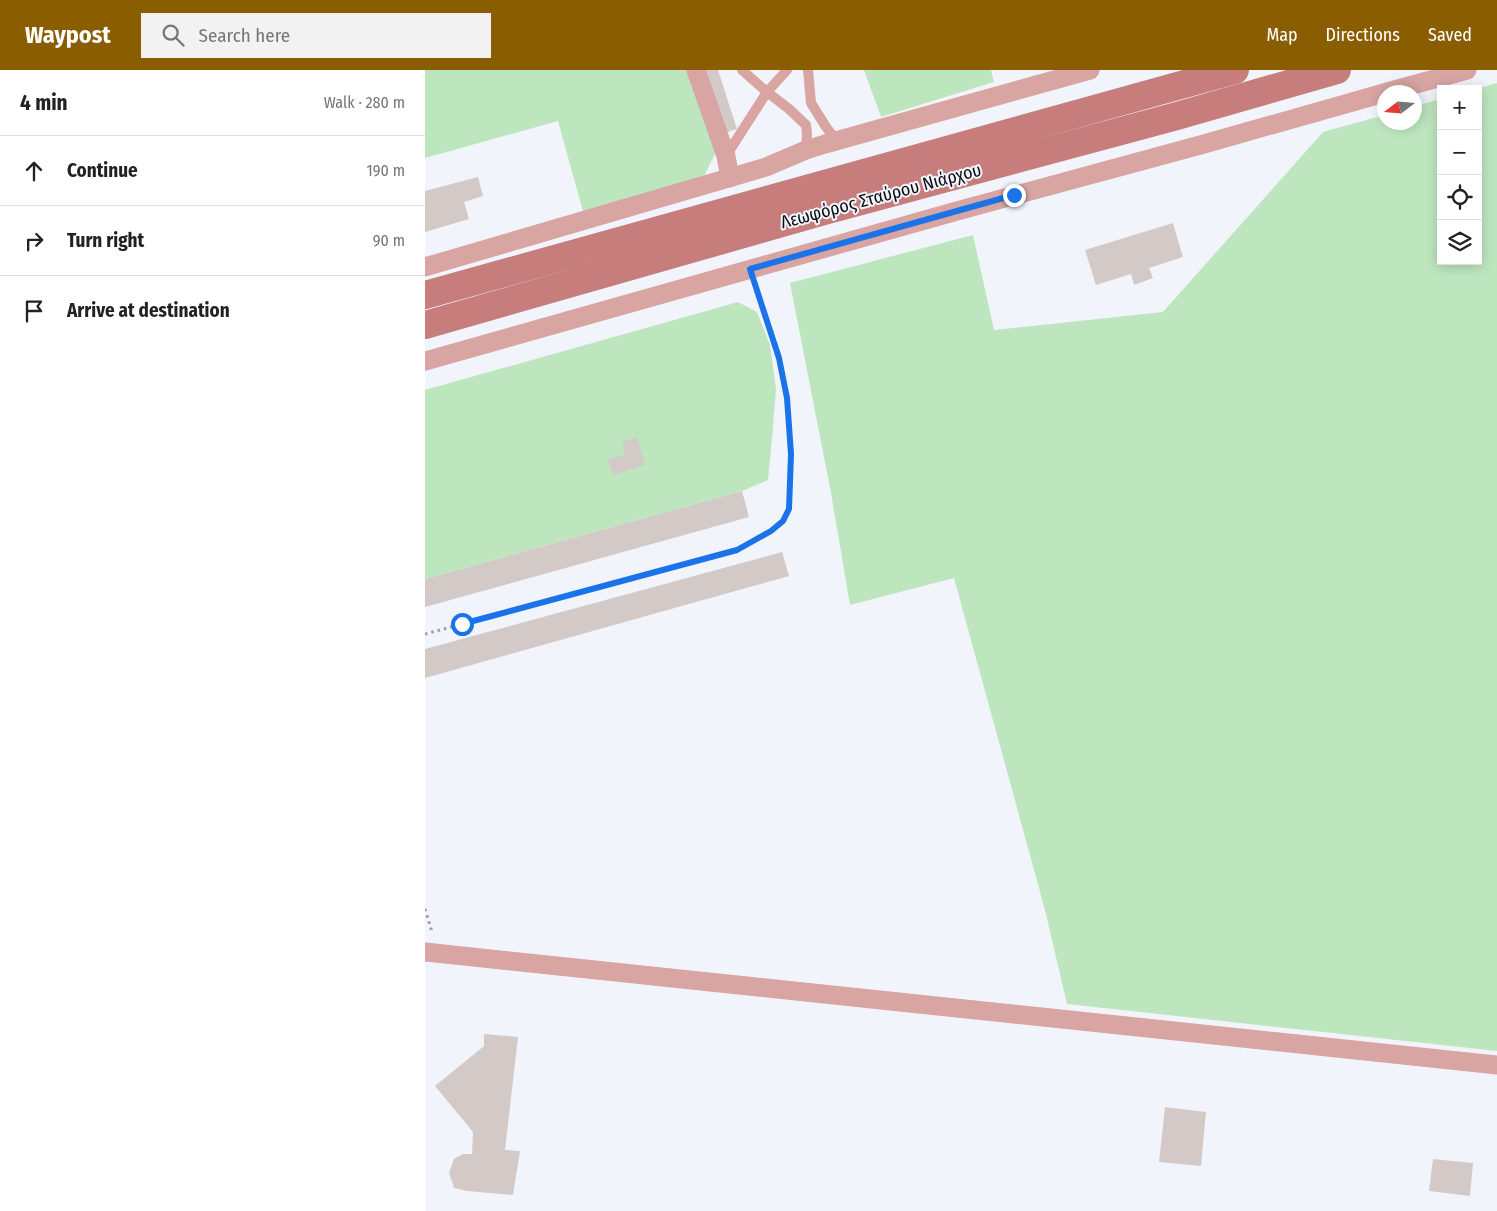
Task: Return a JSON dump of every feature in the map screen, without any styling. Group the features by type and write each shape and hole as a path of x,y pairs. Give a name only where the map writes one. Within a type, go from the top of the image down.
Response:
{"main road":[{"name":"Λεωφόρος Σταύρου Νιάρχου","path":"425,295 1235,70"},
{"name":"Λεωφόρος Σταύρου Νιάρχου","path":"425,325 824,210 1177,116 1337,70"}],"street":[{"path":"696,70 726,156 730,178"},
{"path":"425,267 767,167 806,150 1090,70"},
{"path":"1414,85 1467,70"},
{"path":"425,361 957,211 1377,96"},
{"path":"425,952 1497,1065"}],"lane":[{"path":"742,70 806,125 806,150"},
{"path":"726,156 767,92 787,70"},
{"path":"808,70 811,102 837,141"}],"path":[{"path":"425,634 737,550 771,531 783,521 789,509 791,454 787,398 779,358 750,269"}],"green space":[{"path":"425,70 689,70 716,152 701,182 584,215 558,121 425,158"},
{"path":"864,70 991,70 994,82 881,117"},
{"path":"1497,83 1497,1051 1067,1004 1045,910 954,578 850,605 831,493 790,283 973,235 994,330 1163,312 1323,132 1377,117 1377,130 1422,130 1422,104 1437,100 1437,265 1482,265 1482,87"},
{"path":"738,302 757,312 770,345 776,389 768,480 742,491 425,579 425,390"}],"building":[{"path":"702,70 718,70 737,129 722,134"},
{"path":"478,177 483,196 464,202 469,219 425,232 425,191"},
{"path":"1173,223 1183,257 1149,268 1153,278 1134,285 1131,274 1096,285 1085,250"},
{"path":"637,437 645,465 613,475 608,459 625,455 622,442"},
{"path":"742,491 749,517 425,607 425,579"},
{"path":"782,552 789,576 425,678 425,649"},
{"path":"484,1034 518,1037 505,1150 520,1151 513,1195 454,1188 449,1173 454,1159 463,1154 472,1154 473,1132 435,1086 484,1046"},
{"path":"1165,1107 1206,1112 1201,1166 1159,1162"},
{"path":"1433,1159 1473,1163 1470,1196 1429,1191"}],"route":[{"path":"462,624 737,550 771,531 783,521 789,509 791,454 787,398 779,358 750,269 1014,195"}]}
